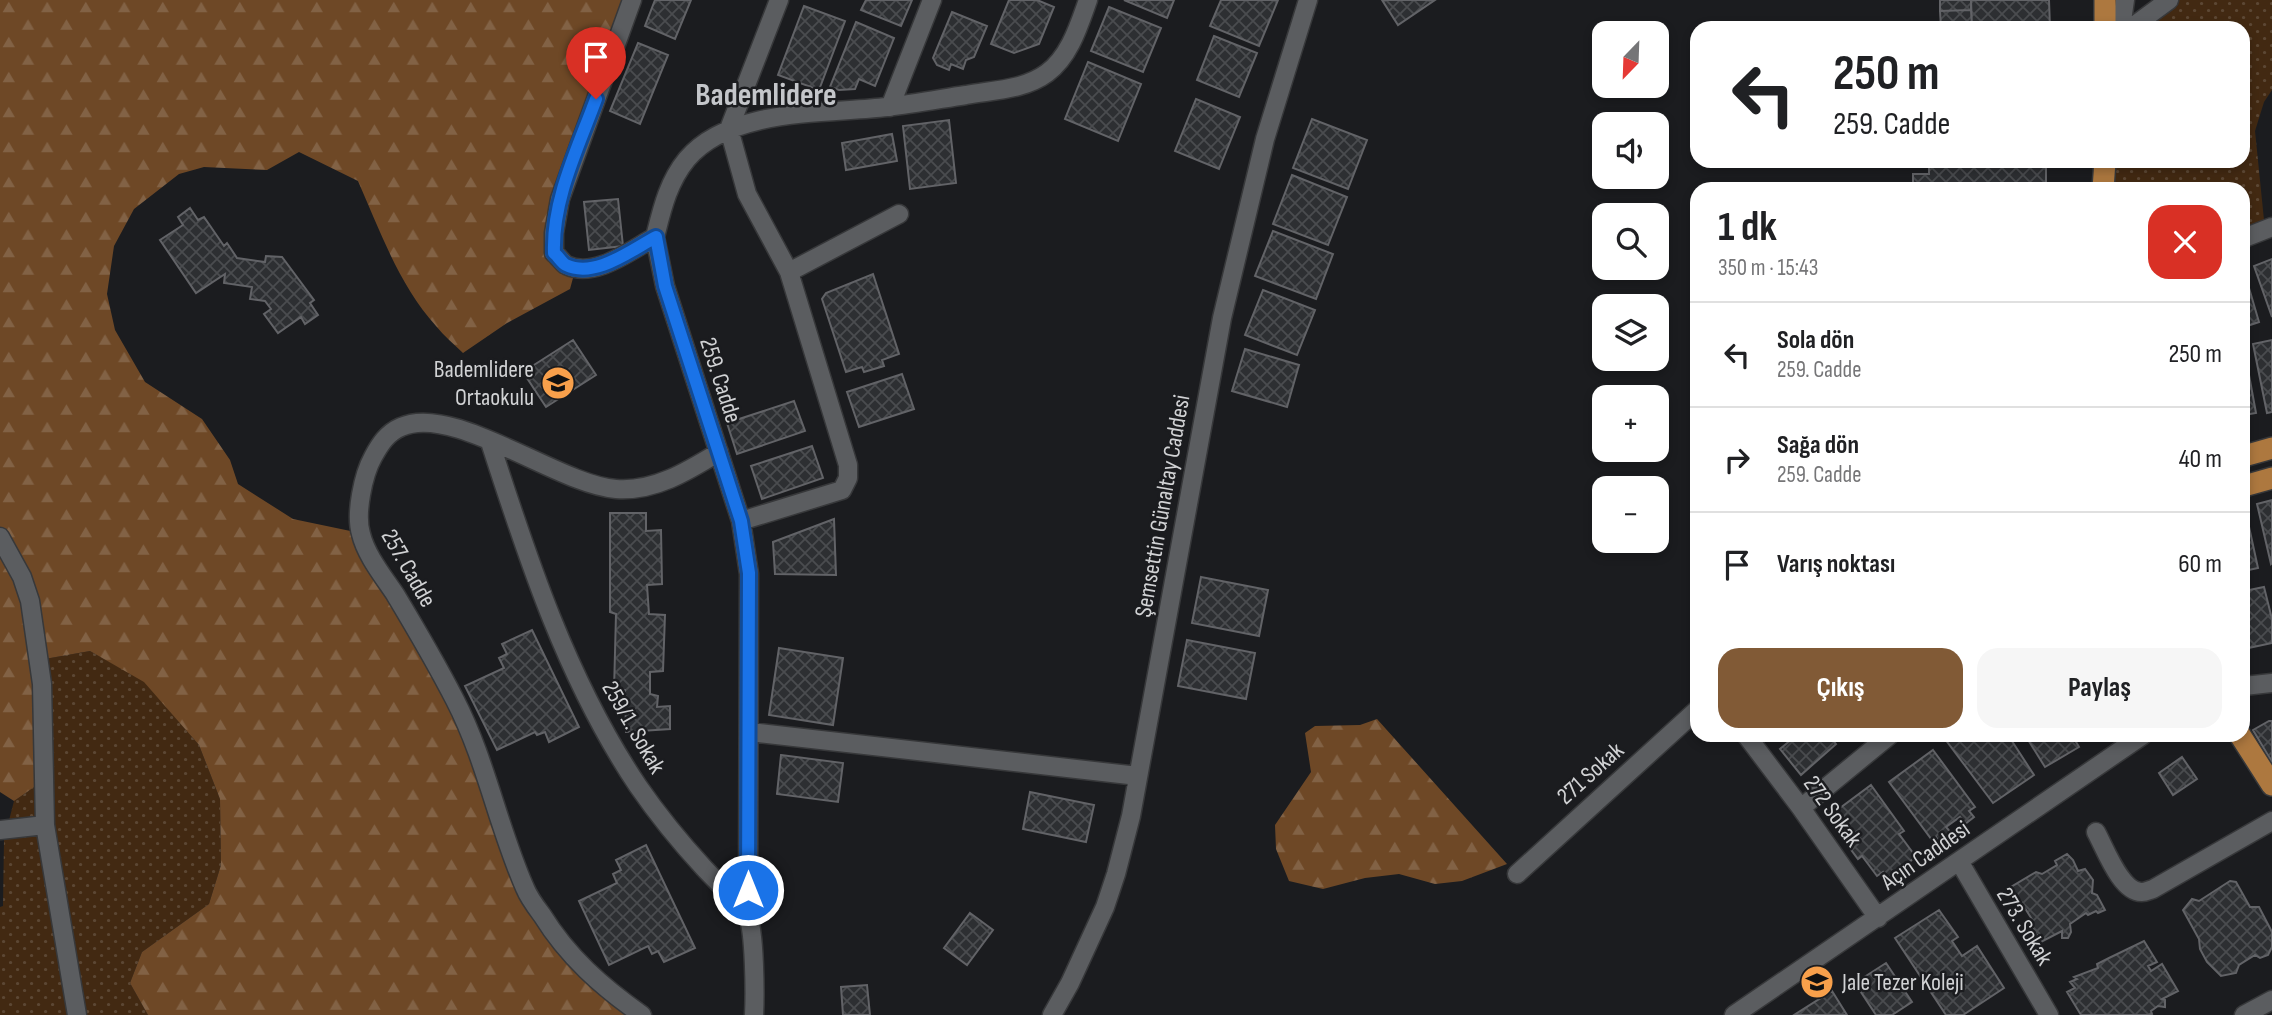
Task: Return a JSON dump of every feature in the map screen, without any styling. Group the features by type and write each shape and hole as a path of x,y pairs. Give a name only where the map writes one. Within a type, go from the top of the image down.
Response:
{"main road":[{"path":"2105,0 2105,21"},
{"path":"2250,454 2272,448"},
{"path":"2250,484 2272,478"},
{"path":"2244,742 2272,785"}],"street":[{"path":"632,0 560,199 554,233 554,253 565,264 584,268 600,266 656,237 671,182 687,159 729,129 773,118 890,107 1020,86 1048,72 1071,45 1088,0"},
{"path":"741,521 830,496 842,490 848,478 848,465 789,272 747,194 729,129 779,0"},
{"path":"890,107 932,0"},
{"name":"Şemsettin Günaltay Caddesi","path":"1052,1015 1105,907 1116,874 1138,776 1222,318 1265,139 1308,0"},
{"path":"2122,21 2125,0"},
{"path":"2140,21 2169,0"},
{"path":"789,272 899,214"},
{"path":"2250,236 2272,227"},
{"name":"259. Cadde","path":"656,237 665,286 741,521 749,573 748,917"},
{"name":"257. Cadde","path":"642,1015 593,979 558,941 525,890 485,770 462,713 360,533 361,490 370,462 384,438 402,426 428,423 457,427 582,480 616,489 648,486 685,472 719,452"},
{"name":"259/1. Sokak","path":"490,442 538,584 572,665 606,734 671,832 748,917"},
{"path":"0,537 22,577 30,601 42,684 45,825 77,1015"},
{"path":"2250,684 2272,682"},
{"name":"271 Sokak","path":"1517,874 1690,716"},
{"path":"750,732 1138,776"},
{"name":"272 Sokak","path":"1751,742 1878,918"},
{"path":"1801,808 1881,742"},
{"name":"Açın Caddesi","path":"1734,1015 2133,742"},
{"path":"2096,832 2124,884 2142,892 2153,889 2272,821"},
{"path":"0,830 45,825"},
{"name":"273. Sokak","path":"1959,861 2049,1015"},
{"path":"748,917 756,986 754,1015"},
{"path":"2244,1015 2272,1000"}],"shaded area":[{"path":"2169,0 2272,0 2272,90 2264,102 2255,131 2265,230 2250,236 2250,182 2104,182 2104,168 2250,168 2250,21 2140,21"},
{"path":"90,651 144,681 199,745 220,799 221,865 209,904 142,952 130,983 148,1015 0,1015 0,907 3,906 4,840 14,801 43,781 39,660"}],"green space":[{"path":"0,0 632,0 560,199 554,252 576,267 570,289 507,323 463,353 439,330 411,293 391,257 358,181 299,152 267,170 204,167 179,174 134,209 114,246 107,294 115,330 145,382 202,419 230,460 238,484 293,519 360,533 432,656 508,842 558,941 642,1015 148,1015 130,983 142,952 209,904 221,865 220,799 199,745 144,682 90,651 39,660 43,781 14,801 0,792"},
{"path":"1377,719 1507,864 1462,881 1435,884 1399,874 1365,878 1323,889 1289,881 1276,849 1275,825 1311,772 1305,733 1315,726 1360,725"}],"building":[{"path":"655,0 691,0 675,39 645,26"},
{"path":"866,0 912,0 901,26 861,10"},
{"path":"1009,0 1037,0 1054,7 1039,44 1014,53 991,44"},
{"path":"1124,0 1174,0 1167,18"},
{"path":"1221,0 1278,0 1259,46 1210,26"},
{"path":"1382,0 1435,0 1398,25"},
{"path":"1940,0 1971,0 1971,10 1940,11"},
{"path":"1971,0 2049,0 2050,21 1972,21"},
{"path":"804,6 845,21 819,90 778,75"},
{"path":"1109,7 1161,28 1143,72 1091,51"},
{"path":"1971,10 1972,21 1941,21 1940,11"},
{"path":"952,12 987,26 974,57 966,60 963,69 951,64 949,70 937,65 933,58"},
{"path":"856,22 894,38 875,86 859,79 855,89 839,90 830,87"},
{"path":"1214,36 1257,53 1239,97 1197,80"},
{"path":"638,43 668,55 640,124 610,111"},
{"path":"1088,62 1141,84 1118,141 1065,119"},
{"path":"1196,99 1240,117 1219,169 1175,151"},
{"path":"1312,119 1367,140 1348,189 1293,168"},
{"path":"949,120 956,183 910,189 903,126"},
{"path":"892,134 897,161 846,170 842,143"},
{"path":"1929,168 2046,168 2046,182 1913,182 1913,174 1929,174"},
{"path":"1292,175 1347,197 1328,245 1273,224"},
{"path":"618,199 623,246 589,250 584,202"},
{"path":"190,208 198,220 204,217 224,246 227,243 237,258 265,262 266,256 282,257 314,300 310,303 318,315 305,324 301,317 278,333 264,314 271,309 265,301 250,299 252,287 224,283 225,274 196,293 160,240 183,225 178,217"},
{"path":"1273,231 1333,254 1316,299 1255,276"},
{"path":"2272,259 2272,317 2254,266"},
{"path":"873,274 899,354 882,360 884,366 864,372 862,367 846,372 822,299 826,293"},
{"path":"1263,290 1315,310 1297,355 1245,335"},
{"path":"2250,291 2259,322 2250,325"},
{"path":"573,340 596,375 546,407 523,372"},
{"path":"2272,340 2272,412 2267,413 2253,344"},
{"path":"1245,349 1299,365 1287,407 1232,391"},
{"path":"902,374 914,409 859,427 847,392"},
{"path":"2250,380 2256,413 2250,414"},
{"path":"794,401 805,431 737,454 727,423"},
{"path":"812,446 823,478 762,499 751,466"},
{"path":"2272,500 2272,563 2271,564 2257,504"},
{"path":"610,513 646,513 646,531 661,530 662,584 647,585 649,614 665,615 663,671 650,672 650,694 658,696 657,707 670,706 670,729 626,732 625,690 614,691 616,614 610,612"},
{"path":"834,519 836,575 775,574 773,542"},
{"path":"2250,531 2258,568 2250,570"},
{"path":"1201,577 1268,590 1259,636 1192,623"},
{"path":"2264,587 2272,619 2272,643 2250,648 2250,590"},
{"path":"532,630 579,727 549,742 545,732 537,735 535,732 497,750 465,686 504,668 499,658 507,654 502,644"},
{"path":"1187,640 1255,653 1246,699 1178,686"},
{"path":"779,648 843,658 833,725 769,715"},
{"path":"2272,721 2272,762 2253,730"},
{"path":"1788,742 1836,744 1801,775 1780,749"},
{"path":"1947,742 2013,742 2034,775 1993,803"},
{"path":"2029,742 2076,742 2079,747 2045,767"},
{"path":"1933,750 1975,807 1969,811 1974,817 1965,824 1960,817 1946,827 1952,834 1940,843 1936,837 1932,840 1889,782"},
{"path":"781,755 843,763 838,802 777,794"},
{"path":"2182,757 2197,779 2173,795 2159,773"},
{"path":"1871,785 1904,831 1899,834 1916,857 1887,878 1883,872 1877,876 1862,856 1858,859 1834,827 1839,823 1832,814"},
{"path":"1030,792 1094,805 1086,842 1023,829"},
{"path":"646,845 695,948 664,962 658,951 652,954 648,946 609,965 579,901 617,883 613,874 621,870 616,860"},
{"path":"2067,854 2078,871 2085,869 2093,880 2092,893 2097,895 2105,910 2088,915 2086,913 2070,924 2071,932 2068,938 2062,938 2062,931 2041,942 2031,925 2033,921 2023,905 2019,904 2011,887 2036,872 2042,874 2057,865 2055,861"},
{"path":"2230,881 2236,882 2250,907 2259,907 2272,932 2272,947 2268,955 2260,958 2255,955 2239,965 2236,973 2221,976 2207,962 2200,949 2199,939 2183,910 2192,899 2199,901"},
{"path":"1939,910 1958,937 1952,941 1962,956 1977,946 2004,988 1963,1015 1946,1015 1895,938"},
{"path":"970,913 993,930 967,965 944,948"},
{"path":"2144,941 2157,962 2148,966 2151,971 2162,964 2178,991 2162,999 2165,1000 2165,1007 2158,1006 2148,1015 2081,1015 2067,992 2075,988 2070,982 2077,979 2074,977 2098,968 2097,964"},
{"path":"1886,963 1912,1002 1892,1015 1876,1015 1855,983"},
{"path":"867,985 870,1015 843,1015 841,987"},
{"path":"1832,991 1847,1015 1794,1015"}],"place":[{"name":"Bademlidere Ortaokulu","path":"558,383"},
{"name":"Jale Tezer Koleji","path":"1817,982"}],"district":[{"name":"Bademlidere","path":"766,94"}],"route":[{"path":"596,99 560,199 554,233 554,253 565,264 584,268 600,266 656,237 665,286 741,521 749,573 748,890"}]}
